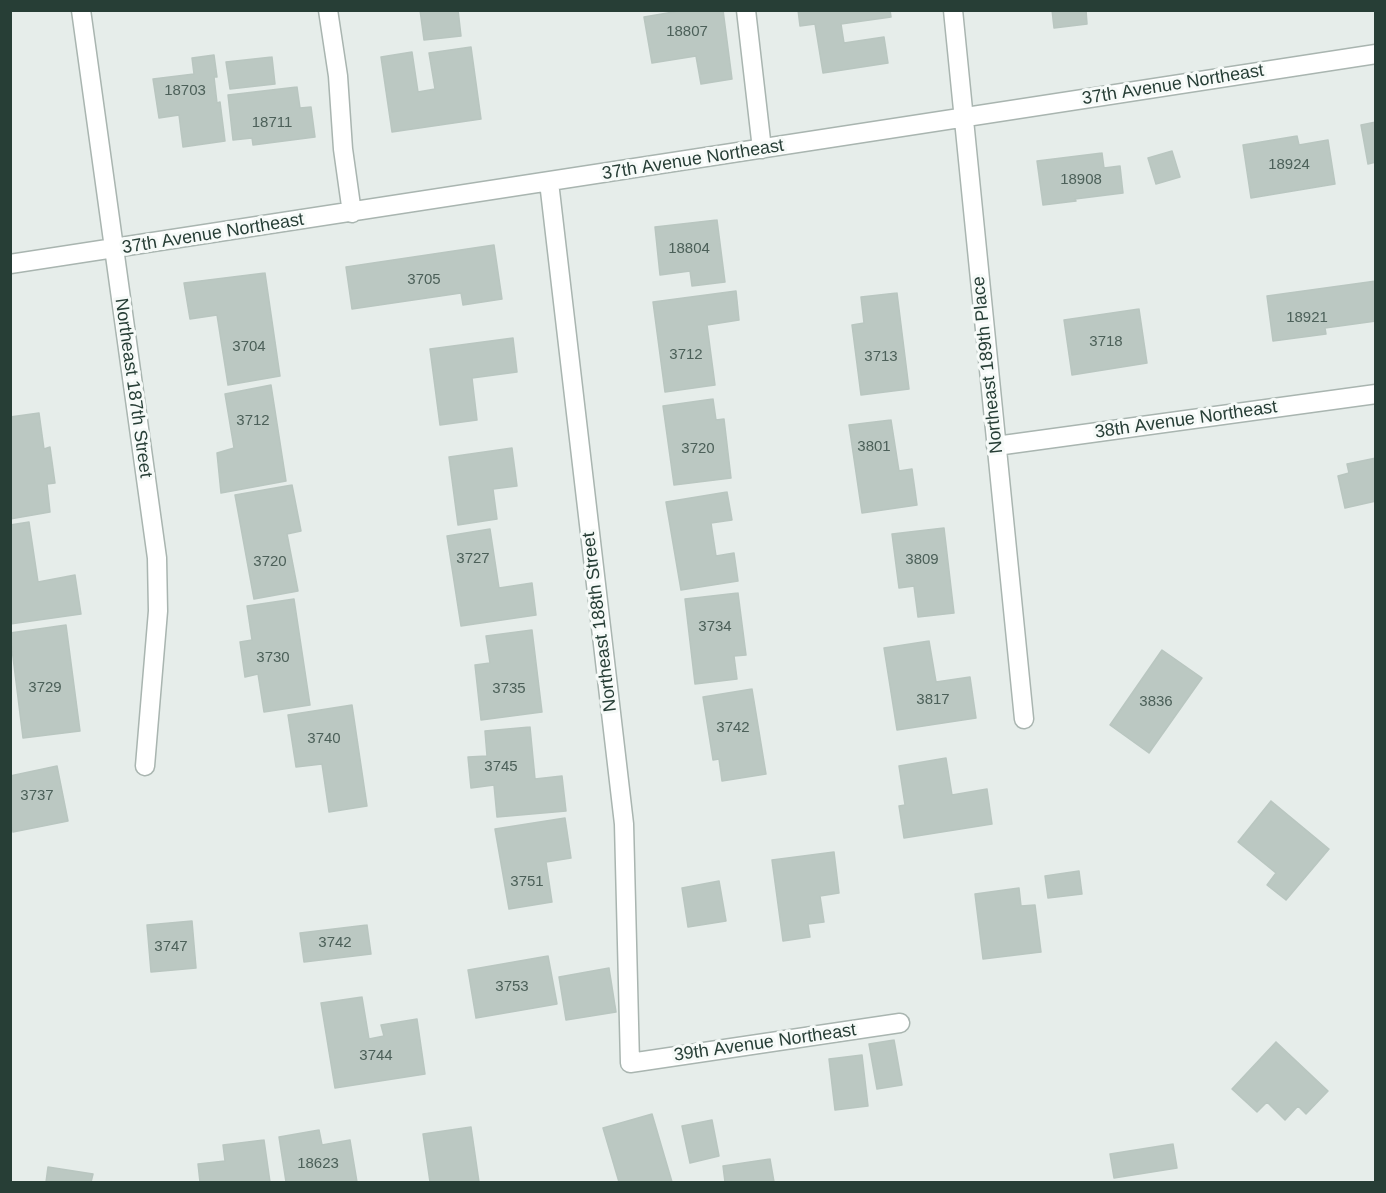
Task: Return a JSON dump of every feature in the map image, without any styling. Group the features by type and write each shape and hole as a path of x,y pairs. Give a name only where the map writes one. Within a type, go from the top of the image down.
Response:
{"street":[{"name":"Northeast 187th Street","path":"81,10 157,558 158,611 145,766"},
{"path":"328,10 338,76 343,149 352,213"},
{"path":"746,10 762,149"},
{"name":"Northeast 189th Place","path":"953,10 1024,719"},
{"name":"37th Avenue Northeast","path":"10,264 114,250 1376,54"},
{"name":"Northeast 188th Street","path":"549,182 624,824 630,1063"},
{"name":"38th Avenue Northeast","path":"996,446 1376,394"},
{"name":"39th Avenue Northeast","path":"630,1063 900,1023"}],"building":[{"path":"420,10 458,10 461,36 424,40"},
{"path":"685,10 723,10 732,79 701,84 696,56 652,63 644,17"},
{"path":"798,10 890,10 891,17 841,24 844,43 884,37 888,63 823,73 815,24 800,26"},
{"path":"1052,10 1086,10 1087,24 1054,28"},
{"path":"471,47 481,119 392,132 381,57 412,52 418,92 435,89 429,53"},
{"path":"214,55 217,103 220,102 225,141 183,147 179,115 159,118 153,79 194,74 192,58"},
{"path":"272,57 275,84 230,89 226,62"},
{"path":"297,87 300,108 311,107 315,137 253,145 252,138 233,140 228,95"},
{"path":"1376,122 1376,162 1368,164 1361,125"},
{"path":"1297,136 1299,145 1328,140 1335,184 1251,198 1243,145"},
{"path":"1172,151 1180,177 1156,184 1148,158"},
{"path":"1102,153 1104,168 1120,166 1123,193 1043,205 1037,161"},
{"path":"717,220 725,282 692,286 690,271 660,275 655,227"},
{"path":"494,245 502,299 463,305 461,293 352,309 346,267"},
{"path":"265,273 280,376 228,385 217,315 190,319 184,283"},
{"path":"1376,281 1376,321 1325,328 1326,334 1273,341 1267,296"},
{"path":"736,291 739,320 707,325 715,385 665,392 653,302"},
{"path":"897,293 909,389 861,395 852,325 864,323 861,297"},
{"path":"1139,309 1147,363 1072,375 1064,320"},
{"path":"513,338 517,372 472,378 477,420 440,425 430,349"},
{"path":"271,385 286,481 221,493 217,453 234,448 225,394"},
{"path":"713,399 716,420 724,419 731,478 674,485 663,406"},
{"path":"39,413 44,449 50,447 55,483 47,484 50,512 10,519 10,417"},
{"path":"891,420 899,471 912,469 917,505 862,513 849,425"},
{"path":"512,448 517,486 493,489 497,519 458,525 449,457"},
{"path":"1376,458 1376,501 1345,508 1338,476 1349,473 1347,464"},
{"path":"292,485 301,531 287,534 298,591 254,599 235,495"},
{"path":"727,492 732,520 711,523 716,556 734,553 738,581 681,590 666,502"},
{"path":"29,522 38,582 75,575 81,614 10,624 10,525"},
{"path":"944,528 954,613 918,617 914,586 899,588 892,534"},
{"path":"490,529 499,588 532,583 536,615 461,626 447,536"},
{"path":"738,593 746,655 734,656 737,679 695,684 685,599"},
{"path":"294,599 310,705 264,712 258,674 245,677 240,642 252,640 247,606"},
{"path":"66,625 80,731 23,738 10,633"},
{"path":"532,630 542,712 481,720 475,665 490,663 486,636"},
{"path":"929,641 936,682 970,677 976,718 897,730 884,648"},
{"path":"1162,650 1202,678 1149,753 1110,725"},
{"path":"752,689 766,774 722,781 719,759 713,760 703,697"},
{"path":"352,705 367,806 329,812 322,764 296,767 288,715"},
{"path":"530,727 535,779 562,776 566,811 497,817 494,785 471,788 468,757 487,756 485,731"},
{"path":"946,758 952,795 987,789 992,824 904,838 899,806 905,805 899,766"},
{"path":"57,766 68,821 13,832 10,817 10,776"},
{"path":"1271,801 1329,849 1286,900 1267,885 1276,873 1238,842"},
{"path":"565,818 571,858 546,862 552,902 509,909 495,829"},
{"path":"834,852 839,893 820,896 824,922 808,924 810,937 783,941 772,860"},
{"path":"1079,871 1082,894 1048,898 1045,876"},
{"path":"719,881 726,921 688,927 682,888"},
{"path":"1019,888 1021,906 1035,905 1041,952 983,959 975,894"},
{"path":"192,921 196,968 151,972 147,925"},
{"path":"367,925 371,954 304,962 300,933"},
{"path":"548,956 557,1004 476,1018 468,970"},
{"path":"609,968 616,1012 566,1020 559,977"},
{"path":"362,997 369,1039 384,1036 381,1025 417,1019 425,1074 335,1088 321,1003"},
{"path":"894,1040 902,1085 877,1089 869,1044"},
{"path":"1276,1042 1328,1091 1306,1114 1298,1106 1285,1120 1267,1102 1257,1112 1232,1089"},
{"path":"862,1055 868,1106 835,1110 829,1059"},
{"path":"652,1114 672,1182 619,1182 603,1128"},
{"path":"712,1120 719,1156 690,1163 682,1126"},
{"path":"471,1127 479,1182 430,1182 423,1134"},
{"path":"319,1130 322,1145 350,1140 357,1182 286,1182 279,1137"},
{"path":"264,1140 270,1182 200,1182 198,1164 225,1161 223,1145"},
{"path":"1173,1144 1177,1168 1114,1178 1110,1154"},
{"path":"770,1159 774,1182 725,1182 723,1166"},
{"path":"48,1167 93,1174 91,1182 46,1182"}]}
